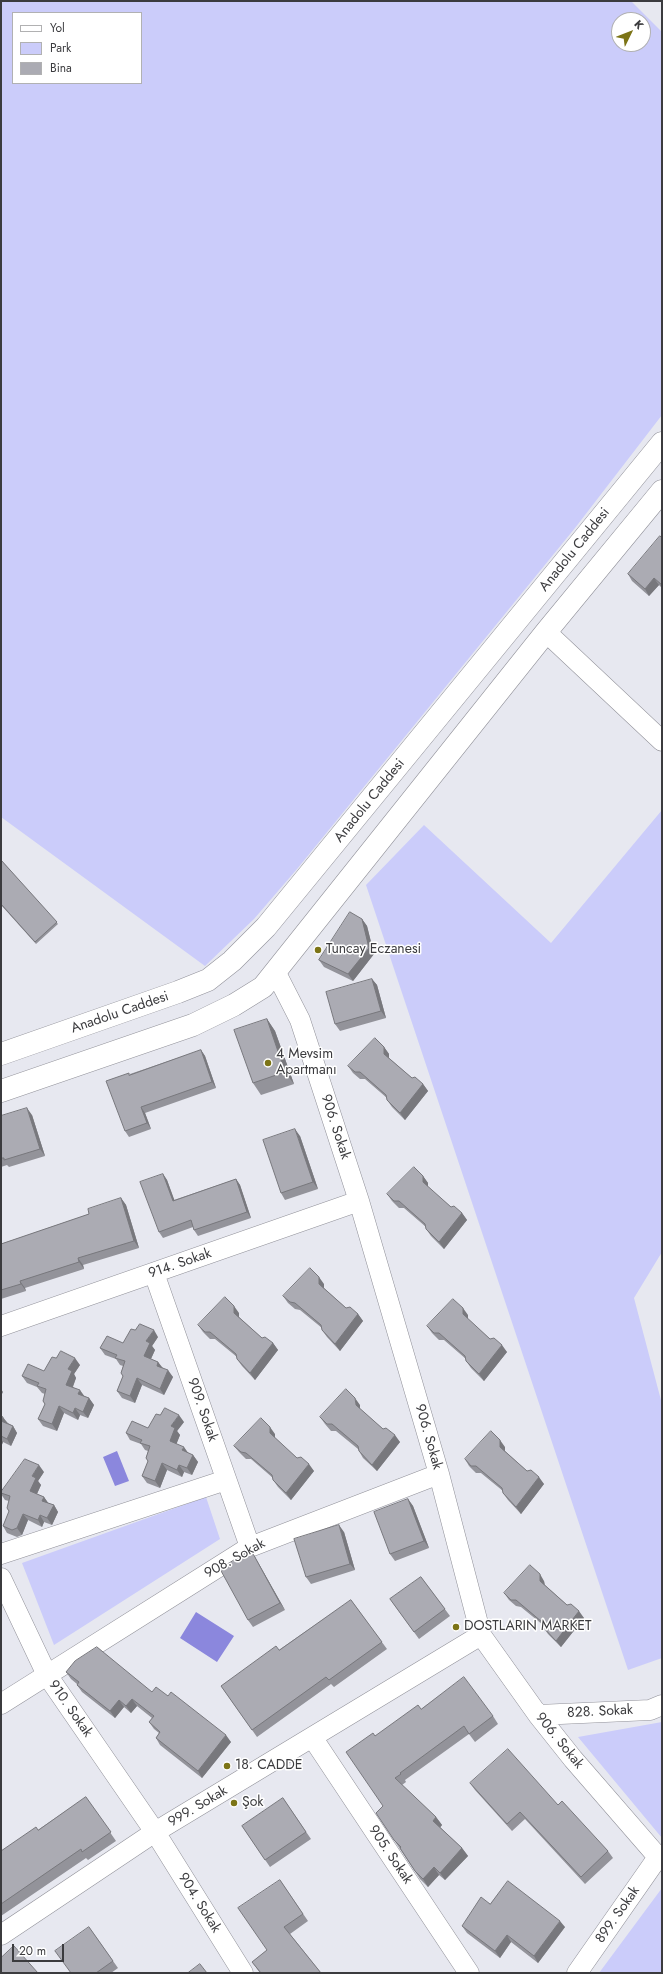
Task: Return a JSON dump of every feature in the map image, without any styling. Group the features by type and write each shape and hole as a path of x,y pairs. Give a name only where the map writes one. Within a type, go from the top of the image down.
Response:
{"main road":[{"name":"Anadolu Caddesi","path":"1,1054 178,992 208,980 232,961 266,927 662,443"},
{"name":"Anadolu Caddesi","path":"1,1091 194,1025 234,1005 263,987 276,973 546,632 662,491"}],"street":[{"path":"546,632 662,741"},
{"name":"906. Sokak","path":"276,973 300,1020 359,1201 439,1474 481,1635 538,1715 658,1858"},
{"name":"914. Sokak","path":"1,1326 359,1201"},
{"name":"909. Sokak","path":"154,1273 250,1547"},
{"name":"908. Sokak","path":"1,1704 250,1547 439,1474"},
{"path":"1,1554 226,1480"},
{"name":"910. Sokak","path":"1,1578 47,1675 155,1832"},
{"name":"999. Sokak","path":"1,1935 155,1832 481,1635"},
{"name":"828. Sokak","path":"538,1715 650,1710 662,1705"},
{"name":"905. Sokak","path":"312,1738 469,1973"},
{"name":"904. Sokak","path":"155,1832 243,1973"},
{"name":"899. Sokak","path":"577,1973 658,1858"}],"green space":[{"path":"1,1 631,1 642,12 611,12 611,52 651,52 651,21 662,32 662,415 575,528 297,869 254,919 205,966 1,817"},
{"path":"662,810 662,1252 634,1298 662,1404 662,1658 628,1670 366,885 424,825 551,943"},
{"path":"206,1497 220,1539 54,1645 22,1563"},
{"path":"662,1722 662,1838 578,1737"},
{"path":"662,1888 662,1973 599,1973"}],"shaded area":[{"path":"117,1451 129,1481 115,1486 103,1457"},
{"path":"196,1612 234,1636 217,1662 180,1638"}],"building":[{"path":"660,536 662,538 662,585 654,578 645,589 628,574"},
{"path":"1,860 57,922 35,942 1,904"},
{"path":"350,912 362,919 369,948 348,974 319,960"},
{"path":"372,979 381,1011 335,1024 326,992"},
{"name":"4 Mevsim Apartmanı","path":"267,1019 285,1072 253,1083 234,1030"},
{"path":"375,1038 384,1047 384,1054 412,1078 415,1077 423,1084 400,1113 387,1100 386,1095 360,1072 355,1072 348,1066"},
{"path":"201,1050 212,1082 141,1107 147,1123 125,1131 106,1081 129,1073 129,1075"},
{"path":"27,1108 40,1149 4,1160 4,1158 1,1158 1,1116"},
{"path":"295,1129 313,1182 281,1193 263,1140"},
{"path":"414,1167 423,1176 423,1182 451,1207 454,1206 462,1213 439,1242 426,1229 425,1224 399,1201 394,1201 387,1194"},
{"path":"163,1174 173,1201 236,1179 247,1212 194,1230 191,1220 159,1232 140,1182"},
{"path":"121,1198 134,1241 78,1258 79,1262 20,1281 21,1284 1,1290 1,1244 89,1214 88,1209"},
{"path":"310,1268 319,1277 319,1284 346,1308 350,1307 358,1314 335,1344 322,1330 321,1325 295,1303 290,1302 283,1296"},
{"path":"225,1297 234,1306 234,1313 262,1338 265,1337 273,1343 250,1373 237,1359 236,1354 210,1332 205,1332 198,1325"},
{"path":"453,1299 463,1308 463,1314 490,1339 494,1338 502,1345 479,1374 466,1361 465,1356 439,1333 434,1333 427,1326"},
{"path":"140,1324 154,1330 146,1341 150,1343 144,1356 158,1362 157,1366 168,1370 160,1389 137,1378 130,1396 117,1391 123,1376 121,1373 125,1361 115,1358 117,1355 100,1348 107,1336 123,1343 131,1329 135,1330"},
{"path":"61,1351 75,1358 68,1369 72,1371 66,1385 80,1390 78,1394 89,1398 83,1412 75,1408 73,1413 59,1406 52,1424 38,1419 45,1404 43,1401 46,1389 37,1386 39,1383 22,1376 28,1364 44,1371 52,1357 56,1358"},
{"path":"346,1389 355,1398 356,1405 383,1429 386,1428 395,1435 372,1465 359,1451 358,1446 332,1424 327,1424 320,1417"},
{"path":"165,1408 179,1415 171,1426 175,1428 170,1441 184,1447 182,1450 193,1455 187,1468 179,1465 177,1470 162,1463 155,1481 142,1476 148,1461 146,1458 150,1446 140,1443 142,1440 126,1433 132,1421 148,1428 156,1414 160,1415"},
{"path":"261,1418 270,1427 270,1433 297,1458 301,1457 309,1464 286,1493 273,1480 272,1475 246,1453 241,1452 234,1446"},
{"path":"1,1421 13,1426 7,1439 1,1436"},
{"path":"491,1431 500,1440 500,1447 527,1471 531,1470 539,1477 516,1507 503,1493 502,1488 476,1466 471,1466 465,1459"},
{"path":"25,1459 39,1465 32,1476 36,1478 30,1491 44,1497 42,1501 54,1505 47,1518 40,1515 38,1520 23,1514 17,1528 12,1530 3,1526 9,1511 7,1508 10,1496 1,1492"},
{"path":"408,1499 424,1541 390,1554 374,1512"},
{"path":"339,1525 350,1564 306,1577 294,1539"},
{"path":"251,1550 280,1603 248,1620 220,1569"},
{"path":"530,1565 540,1574 540,1581 567,1605 571,1604 579,1611 556,1641 543,1627 542,1622 516,1600 511,1600 504,1593"},
{"path":"421,1577 445,1609 414,1632 390,1599"},
{"path":"351,1600 382,1642 329,1680 326,1677 252,1730 221,1686 276,1646 279,1650"},
{"path":"97,1647 152,1692 156,1687 168,1696 171,1692 226,1735 198,1771 156,1738 160,1732 149,1722 154,1716 132,1699 126,1706 119,1700 110,1711 77,1685 79,1682 66,1672 75,1661"},
{"path":"464,1677 493,1716 469,1734 464,1726 395,1778 436,1817 433,1821 462,1848 440,1873 434,1867 423,1879 415,1871 400,1848 401,1847 394,1840 376,1813 383,1806 346,1752 373,1733 375,1736 418,1705 421,1709"},
{"path":"508,1749 558,1805 562,1801 608,1851 581,1877 520,1812 507,1824 470,1783"},
{"path":"86,1797 111,1832 82,1852 81,1849 1,1904 1,1851 36,1827 38,1830"},
{"path":"283,1798 306,1832 265,1860 242,1826"},
{"path":"280,1880 303,1914 284,1927 321,1973 261,1973 252,1962 267,1950 238,1908"},
{"path":"508,1881 560,1921 534,1956 507,1935 495,1951 462,1926 481,1897 490,1904"},
{"path":"89,1927 113,1961 96,1973 71,1973 55,1951"},
{"path":"14,1946 38,1973 1,1973 1,1958"},
{"path":"200,1964 207,1973 188,1973"}],"place":[{"name":"Tuncay Eczanesi","path":"318,950"},
{"name":"4 Mevsim Apartmanı","path":"268,1063"},
{"name":"DOSTLARIN MARKET","path":"456,1627"},
{"name":"18. CADDE","path":"227,1766"},
{"name":"Şok","path":"234,1803"}]}
